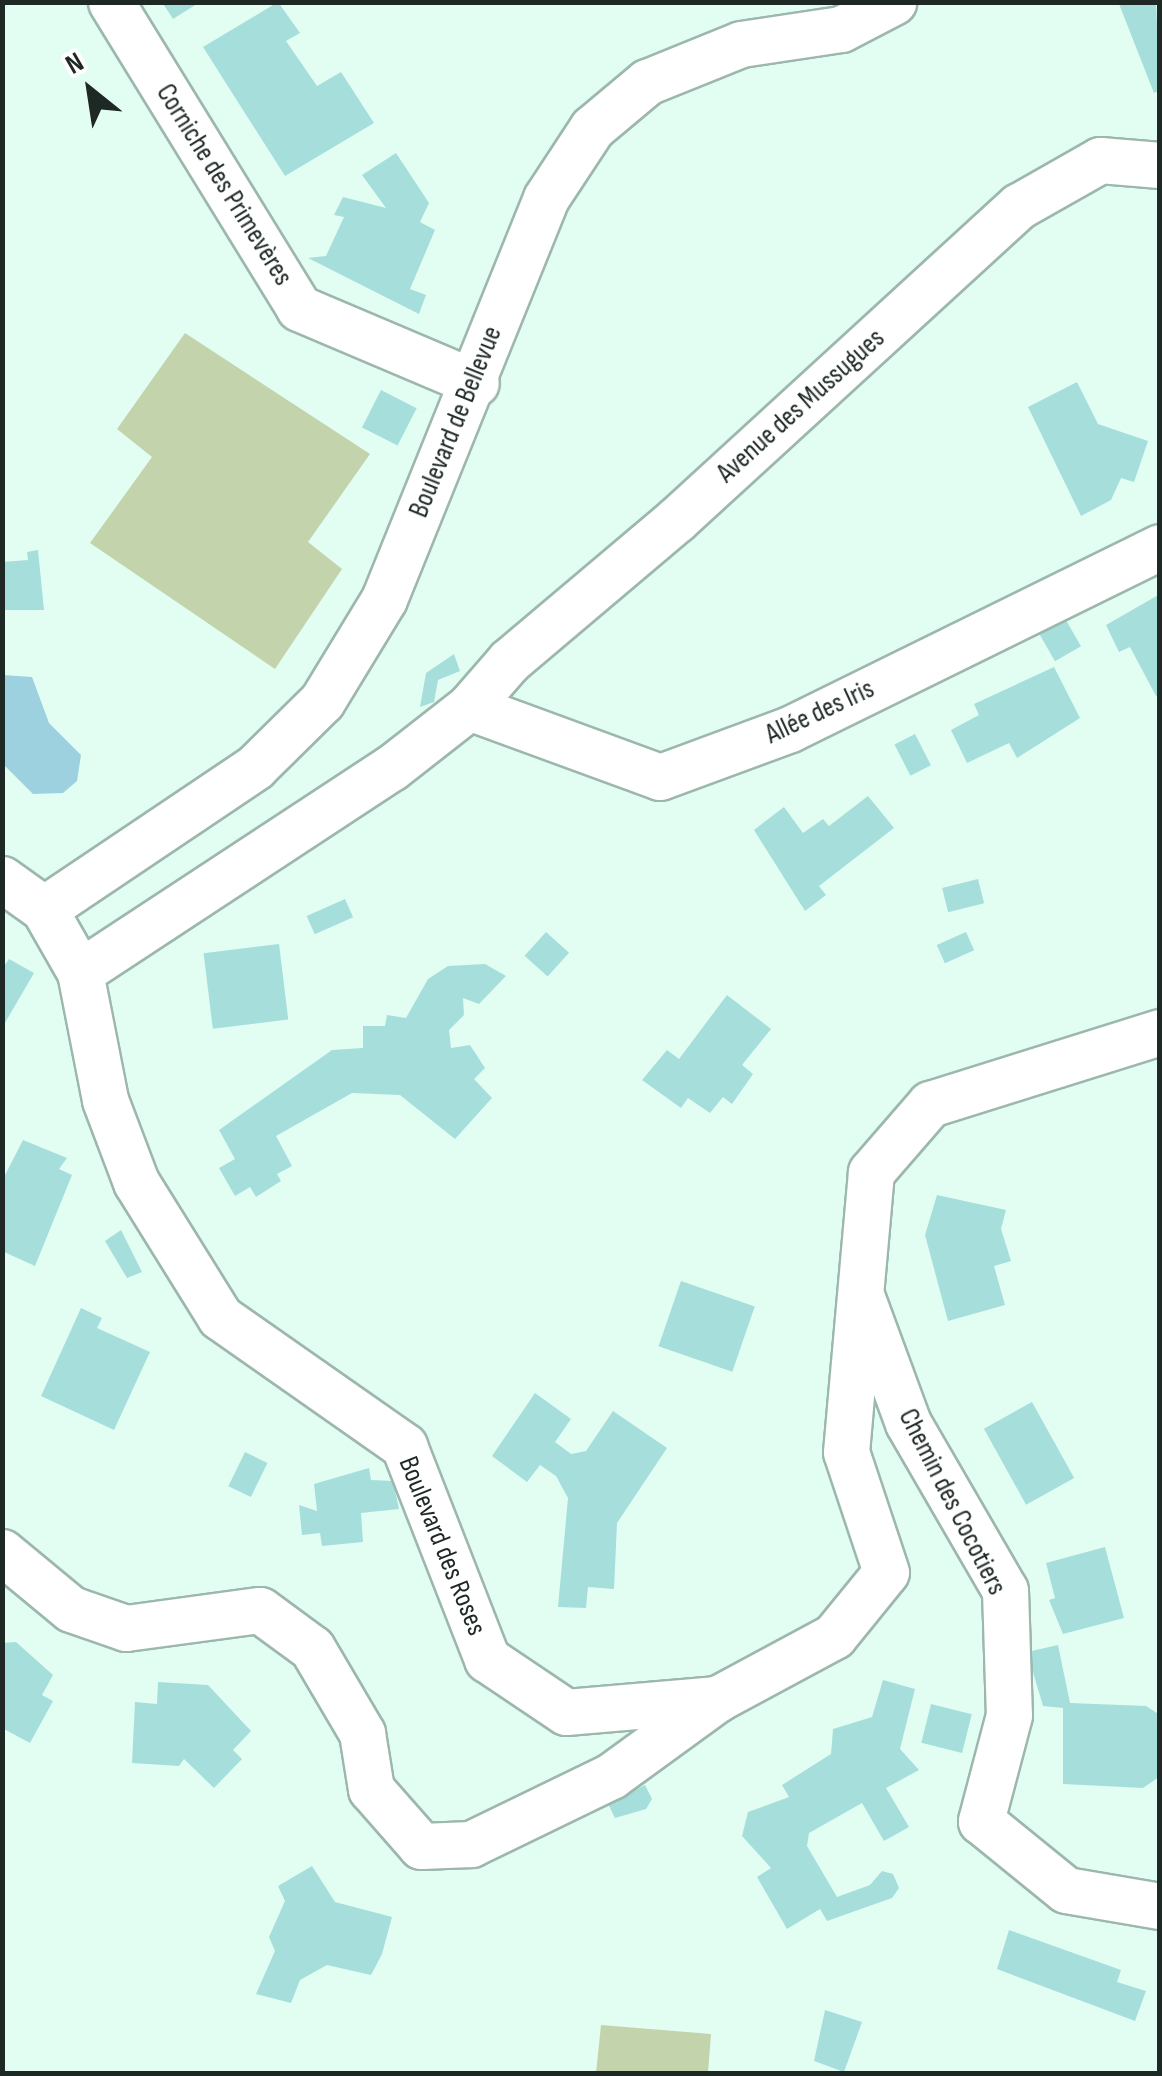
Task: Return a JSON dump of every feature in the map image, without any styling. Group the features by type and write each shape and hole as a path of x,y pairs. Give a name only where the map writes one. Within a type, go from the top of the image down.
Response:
{"street":[{"name":"Corniche des Primevères","path":"110,2 300,308 476,383"},
{"name":"Boulevard de Bellevue","path":"44,909 255,767 322,700 384,600 476,383 546,198 592,128 646,82 741,44 840,29 893,2"},
{"name":"Avenue des Mussugues","path":"80,972 391,768 469,707 509,661 676,520 1020,206 1100,160 1160,164"},
{"name":"Allée des Iris","path":"469,707 660,778 790,730 1160,547"},
{"path":"2,879 44,909"},
{"name":"Boulevard des Roses","path":"44,909 80,972 105,1100 136,1182 220,1317 404,1446 487,1659 566,1712 717,1699 834,1636 886,1572 846,1452 856,1282 871,1172 930,1104 1160,1032"},
{"name":"Chemin des Cocotiers","path":"856,1282 908,1423 1005,1590 1009,1715 981,1821 1066,1890 1160,1906"},
{"path":"2,1552 72,1610 126,1628 260,1610 312,1648 362,1733 371,1789 421,1846 470,1844 611,1776 717,1699"}],"green space":[{"path":"185,333 370,454 308,542 342,569 275,669 90,543 152,457 117,429"},
{"path":"601,2025 711,2034 708,2073 596,2073"}],"water":[{"path":"3,675 32,677 49,723 81,755 77,781 63,793 33,794 3,764"}],"building":[{"path":"162,2 200,2 173,19"},
{"path":"278,2 300,33 286,41 317,86 341,72 374,123 285,176 203,47"},
{"path":"1156,2 1160,90 1154,93 1119,4"},
{"path":"396,153 429,203 420,222 435,230 410,289 426,295 419,314 308,258 326,256 344,217 334,215 343,197 386,208 362,175"},
{"path":"1077,382 1098,424 1148,441 1134,482 1121,478 1111,500 1081,516 1028,407"},
{"path":"381,390 417,408 398,446 362,427"},
{"path":"38,550 44,610 2,610 2,562 28,560 27,552"},
{"path":"1160,594 1160,694 1156,696 1130,647 1119,652 1106,625"},
{"path":"1063,615 1081,646 1055,661 1037,630"},
{"path":"454,654 460,671 438,680 434,702 420,707 426,673"},
{"path":"1054,667 1080,718 1017,758 1009,743 967,763 951,730 979,715 974,704"},
{"path":"915,734 931,765 910,776 895,744"},
{"path":"868,796 894,828 819,886 826,895 805,911 754,830 784,807 803,833 823,819 829,826"},
{"path":"978,879 984,903 948,912 942,888"},
{"path":"345,899 353,917 315,934 307,916"},
{"path":"546,932 569,953 548,977 525,956"},
{"path":"966,932 974,950 945,963 937,945"},
{"path":"279,944 288,1019 213,1029 204,953"},
{"path":"9,959 34,973 2,1028 2,969"},
{"path":"485,964 506,976 479,1004 463,998 464,1015 449,1030 451,1048 470,1045 485,1068 474,1079 492,1098 455,1139 400,1095 352,1093 276,1136 292,1166 277,1174 281,1181 256,1197 250,1187 235,1196 219,1168 235,1159 219,1130 332,1050 363,1048 363,1026 385,1026 387,1015 406,1018 428,979 448,966"},
{"path":"727,995 771,1029 742,1065 753,1074 732,1104 723,1097 710,1113 688,1098 681,1108 642,1080 667,1050 679,1059"},
{"path":"23,1140 67,1158 59,1169 72,1175 35,1266 2,1251 2,1181"},
{"path":"937,1195 1006,1210 1001,1229 1011,1261 994,1266 1005,1305 948,1321 925,1235"},
{"path":"121,1230 142,1272 127,1278 105,1241"},
{"path":"681,1281 755,1306 732,1372 659,1346"},
{"path":"81,1308 102,1318 97,1328 150,1352 114,1430 41,1396"},
{"path":"535,1393 571,1419 555,1442 571,1454 586,1451 613,1411 667,1448 617,1523 614,1589 588,1587 586,1608 558,1607 568,1498 556,1476 540,1465 527,1482 492,1456"},
{"path":"1032,1402 1074,1478 1026,1505 984,1429"},
{"path":"245,1452 267,1463 251,1497 228,1486"},
{"path":"369,1468 371,1480 393,1481 399,1509 361,1513 363,1542 322,1546 320,1533 302,1535 299,1505 317,1511 314,1484"},
{"path":"1105,1547 1124,1618 1063,1634 1049,1600 1055,1598 1046,1563"},
{"path":"16,1642 53,1675 42,1695 53,1701 30,1743 2,1728 2,1643"},
{"path":"1058,1645 1070,1703 1146,1706 1160,1715 1159,1777 1143,1788 1063,1784 1063,1708 1043,1706 1027,1652"},
{"path":"883,1680 915,1689 900,1749 919,1770 886,1788 909,1827 884,1841 862,1803 809,1833 807,1846 837,1897 870,1885 882,1871 893,1874 899,1888 892,1898 827,1921 820,1909 787,1929 757,1877 771,1868 742,1836 748,1812 789,1797 782,1785 831,1754 833,1729 872,1717"},
{"path":"158,1682 208,1685 251,1731 233,1750 242,1759 214,1788 184,1759 179,1766 132,1763 135,1702 157,1704"},
{"path":"931,1704 972,1714 962,1753 921,1743"},
{"path":"645,1785 652,1799 646,1809 615,1818 608,1804"},
{"path":"312,1866 335,1902 392,1917 382,1954 371,1975 327,1965 300,1980 291,2003 256,1994 275,1951 269,1937 285,1901 278,1886"},
{"path":"1009,1930 1121,1970 1117,1982 1146,1991 1135,2021 997,1969"},
{"path":"825,2010 862,2022 844,2072 814,2061"}]}
